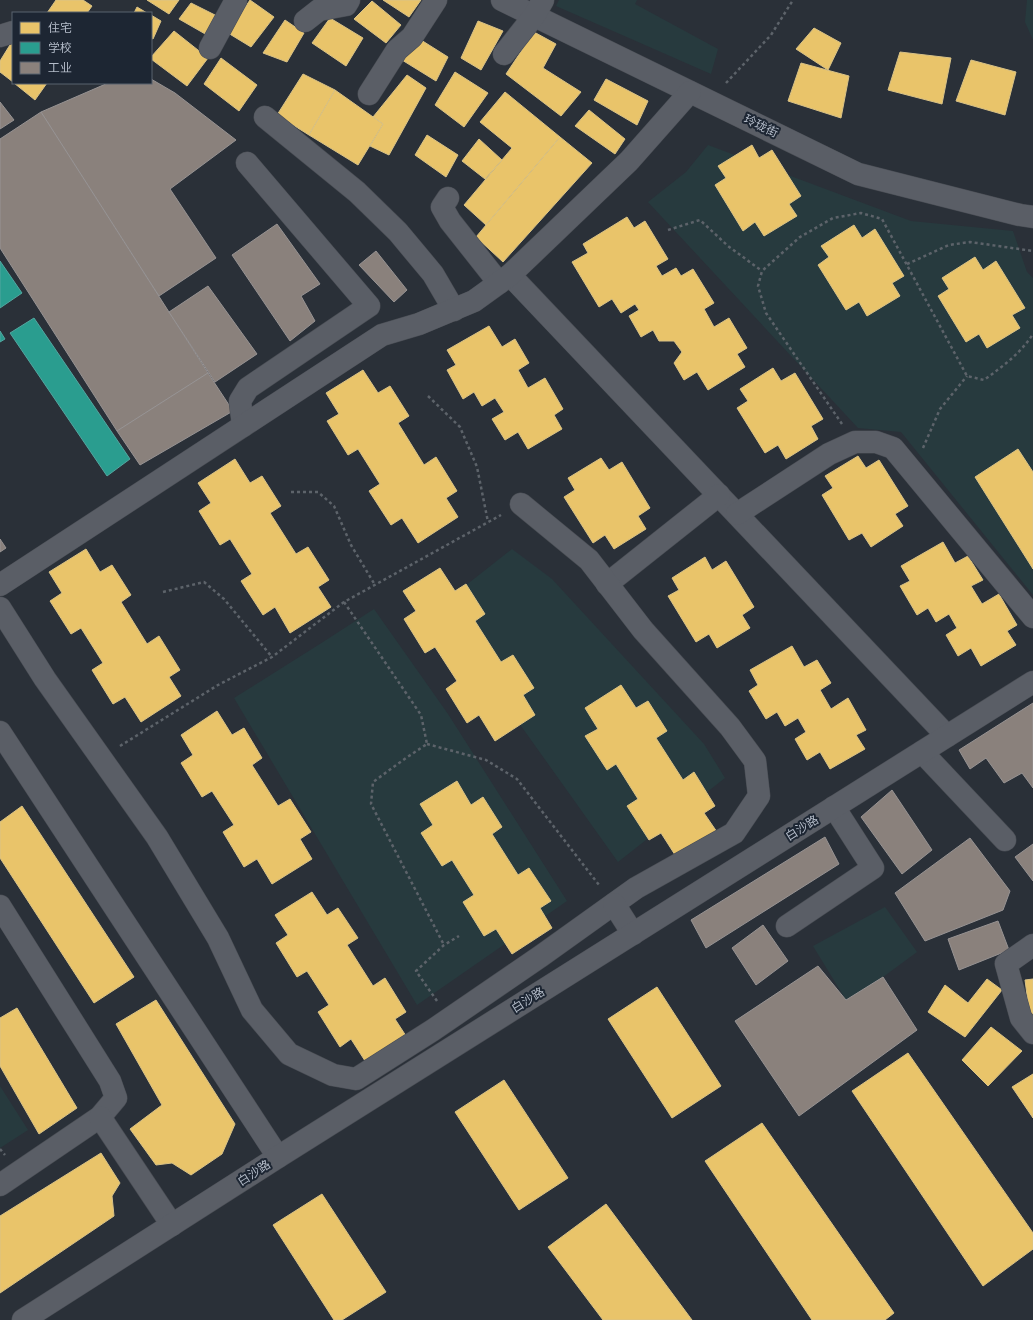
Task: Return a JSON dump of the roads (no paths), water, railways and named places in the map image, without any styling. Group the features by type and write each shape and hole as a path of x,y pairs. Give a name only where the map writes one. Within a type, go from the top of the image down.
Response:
{"street":[{"path":"210,48 236,0"},
{"path":"305,21 319,10 346,5 349,0"},
{"path":"369,94 397,50 412,37 436,0"},
{"name":"玲珑街","path":"502,0 538,8 699,96 858,174 1033,217"},
{"path":"504,54 538,8"},
{"path":"0,36 12,32"},
{"path":"0,585 382,335 419,324 474,301 505,279 699,96"},
{"path":"265,117 357,192 398,232 433,274 454,310"},
{"path":"242,426 240,401 248,388 369,306 247,163"},
{"path":"448,198 442,207 450,221 505,279 719,495 947,736"},
{"path":"736,514 829,454 855,442 876,442 893,448 1033,617"},
{"path":"607,584 719,495"},
{"path":"0,608 45,679 157,837 218,938 252,1010 289,1054 333,1075 356,1079 449,1019 636,888 734,833 759,796 755,762 730,728 642,630 589,560 521,504"},
{"name":"白沙路","path":"23,1320 1033,682"},
{"path":"0,732 278,1158"},
{"path":"922,752 1005,840"},
{"path":"787,926 873,868 834,808"},
{"path":"614,904 633,934"},
{"path":"0,906 110,1081 116,1098 100,1117 0,1185"},
{"path":"1033,945 1006,964 1021,1018 1033,1032"},
{"path":"100,1117 172,1225"}]}
